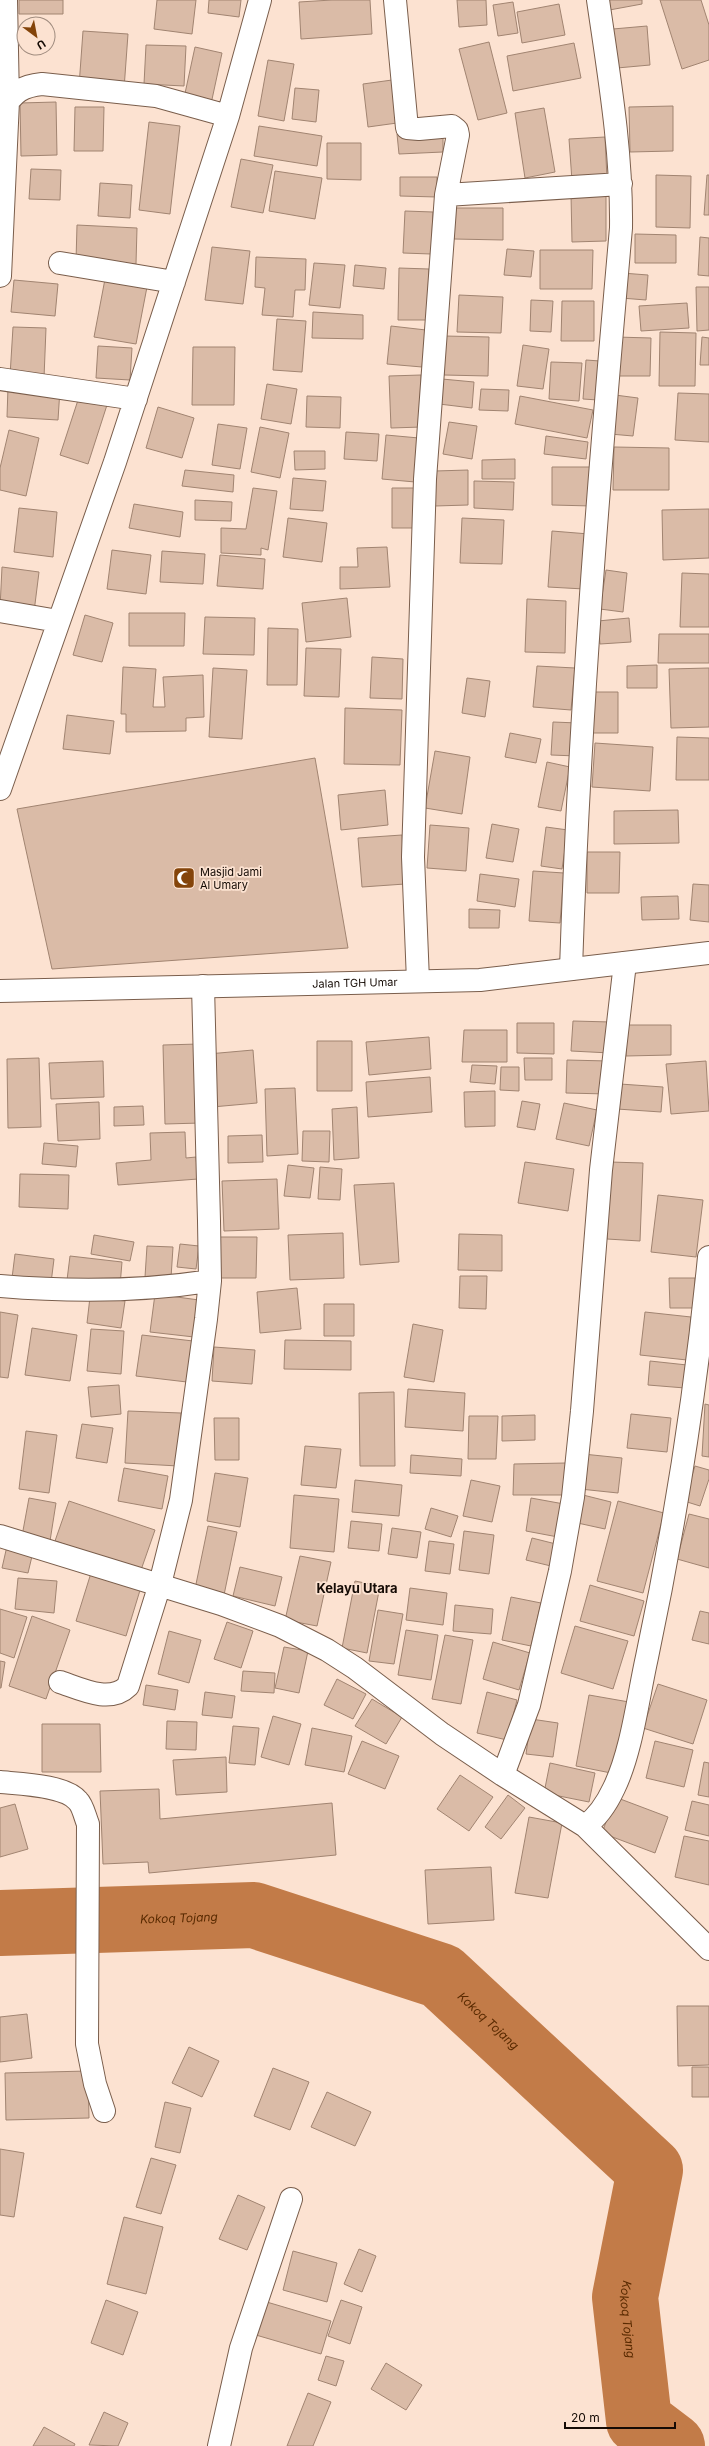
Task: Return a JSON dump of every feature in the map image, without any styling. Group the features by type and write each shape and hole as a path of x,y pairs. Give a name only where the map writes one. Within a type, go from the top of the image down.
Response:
{"street":[{"path":"0,276 6,0"},
{"path":"0,789 136,399 228,116 260,0"},
{"path":"395,0 407,128 419,129 452,126 457,130 446,195 425,479 417,673 412,857 418,982"},
{"path":"571,969 579,777 593,554 621,228 621,184 618,135 598,0"},
{"path":"4,107 17,90 28,86 42,84 156,96 228,116"},
{"path":"446,195 621,184"},
{"path":"60,263 174,282"},
{"path":"0,379 136,399"},
{"path":"0,611 58,621"},
{"name":"Jalan TGH Umar","path":"0,991 480,980 709,953"},
{"path":"503,1775 528,1705 560,1571 573,1497 582,1411 601,1170 625,963"},
{"path":"60,1682 99,1694 114,1695 122,1692 128,1686 160,1584 181,1500 210,1281 203,986"},
{"path":"585,1826 598,1814 614,1788 633,1721 672,1526 709,1257"},
{"path":"0,1286 47,1290 121,1291 210,1281"},
{"path":"0,1536 160,1584 280,1626 327,1650 503,1775 585,1826 709,1949"},
{"path":"0,1782 57,1789 69,1793 79,1801 88,1824 88,1902 86,1932 87,2044 95,2084 104,2111"},
{"path":"219,2446 241,2348 291,2199"}],"building":[{"path":"19,0 63,0 63,14 19,14"},
{"path":"157,0 196,0 192,34 154,29"},
{"path":"209,0 241,0 239,17 208,13"},
{"path":"370,0 372,34 301,39 299,2"},
{"path":"457,0 486,0 487,25 459,27"},
{"path":"603,0 642,0 642,4 604,11"},
{"path":"660,0 701,0 709,25 709,60 682,69"},
{"path":"513,2 518,33 498,36 493,5"},
{"path":"559,4 565,35 522,43 517,12"},
{"path":"647,26 650,65 617,68 613,29"},
{"path":"83,31 128,34 124,89 79,86"},
{"path":"489,42 507,113 478,120 459,49"},
{"path":"574,43 581,78 513,91 507,56"},
{"path":"146,45 186,46 184,86 144,84"},
{"path":"195,47 222,53 211,104 184,98"},
{"path":"268,60 294,64 284,121 258,116"},
{"path":"392,80 397,123 368,127 363,84"},
{"path":"295,88 319,90 316,122 292,119"},
{"path":"56,102 57,155 21,156 20,103"},
{"path":"673,106 673,151 630,152 629,107"},
{"path":"75,107 104,107 103,151 74,151"},
{"path":"544,108 555,172 525,178 515,113"},
{"path":"149,122 180,126 170,214 139,210"},
{"path":"259,126 322,136 317,166 254,156"},
{"path":"443,131 443,152 399,154 397,134"},
{"path":"605,137 607,179 572,181 569,139"},
{"path":"327,143 361,143 361,180 327,179"},
{"path":"241,159 273,165 263,213 231,207"},
{"path":"31,169 61,170 60,200 29,199"},
{"path":"275,171 322,178 315,219 269,211"},
{"path":"656,175 691,176 690,228 656,227"},
{"path":"707,175 709,175 709,215 704,215"},
{"path":"400,177 437,177 437,197 400,196"},
{"path":"100,183 132,185 130,218 98,216"},
{"path":"606,194 606,241 572,242 571,195"},
{"path":"454,208 503,208 503,240 454,239"},
{"path":"405,211 433,212 431,254 403,253"},
{"path":"77,225 137,228 136,264 76,261"},
{"path":"635,234 676,235 676,263 635,263"},
{"path":"700,237 709,238 709,276 698,275"},
{"path":"212,247 250,251 243,304 205,300"},
{"path":"507,249 534,251 531,277 504,275"},
{"path":"540,250 593,250 592,289 540,289"},
{"path":"256,257 306,259 305,290 295,290 293,317 262,315 265,288 255,287"},
{"path":"314,263 345,265 340,308 309,305"},
{"path":"355,265 386,268 384,289 353,286"},
{"path":"399,268 429,269 427,320 398,320"},
{"path":"622,273 648,275 646,300 621,298"},
{"path":"105,279 147,287 136,344 94,337"},
{"path":"14,280 58,284 55,316 11,312"},
{"path":"696,287 709,287 709,330 697,331"},
{"path":"459,295 503,297 501,333 457,332"},
{"path":"531,300 553,301 551,332 530,331"},
{"path":"562,301 594,301 594,341 561,341"},
{"path":"687,303 689,328 641,331 639,306"},
{"path":"313,312 363,315 363,339 312,338"},
{"path":"277,319 306,321 302,372 273,370"},
{"path":"391,326 426,330 422,367 387,364"},
{"path":"13,327 46,328 44,378 10,376"},
{"path":"660,332 696,333 695,386 659,386"},
{"path":"445,336 489,337 488,376 444,375"},
{"path":"616,337 651,338 650,376 615,376"},
{"path":"702,337 709,338 709,365 700,365"},
{"path":"523,345 549,349 543,389 517,386"},
{"path":"98,346 132,348 130,380 96,378"},
{"path":"193,347 235,347 234,405 192,405"},
{"path":"586,360 600,361 598,400 583,399"},
{"path":"551,362 582,363 579,401 549,399"},
{"path":"421,375 422,427 391,428 389,376"},
{"path":"442,379 474,382 472,408 439,404"},
{"path":"267,384 297,389 291,424 261,419"},
{"path":"8,387 60,389 58,420 7,417"},
{"path":"481,389 509,390 508,411 479,410"},
{"path":"678,393 709,394 709,442 675,440"},
{"path":"615,395 638,398 633,436 610,434"},
{"path":"307,396 341,397 340,428 306,427"},
{"path":"520,396 593,410 587,438 515,424"},
{"path":"79,397 107,405 88,464 60,455"},
{"path":"158,407 194,418 182,458 146,448"},
{"path":"449,422 477,426 472,459 443,454"},
{"path":"218,424 247,428 240,469 212,465"},
{"path":"260,427 289,433 280,478 251,472"},
{"path":"9,430 39,438 26,496 0,490 0,468"},
{"path":"346,432 379,434 377,461 344,459"},
{"path":"386,435 419,438 415,482 382,479"},
{"path":"546,436 588,442 586,459 544,454"},
{"path":"614,447 669,448 669,490 613,490"},
{"path":"294,451 325,451 325,469 295,470"},
{"path":"515,459 515,479 482,479 482,460"},
{"path":"552,467 592,467 592,506 552,505"},
{"path":"185,470 234,475 233,492 182,486"},
{"path":"468,470 468,505 435,506 435,471"},
{"path":"293,478 326,481 323,511 290,509"},
{"path":"474,481 514,482 513,510 474,508"},
{"path":"253,488 277,491 268,550 261,548 261,555 221,553 221,528 246,529"},
{"path":"392,488 417,488 417,528 392,528"},
{"path":"195,500 232,502 231,521 195,520"},
{"path":"134,504 183,512 180,537 129,528"},
{"path":"19,508 57,512 53,557 14,552"},
{"path":"709,509 709,558 663,560 662,510"},
{"path":"288,518 327,523 322,562 283,557"},
{"path":"462,518 504,520 502,564 460,563"},
{"path":"552,531 589,534 584,589 548,587"},
{"path":"387,547 390,587 340,589 340,567 358,567 357,548"},
{"path":"112,550 151,555 146,594 107,589"},
{"path":"162,551 205,554 203,584 160,582"},
{"path":"220,555 265,559 263,589 217,586"},
{"path":"2,567 39,572 34,612 0,608"},
{"path":"606,570 627,573 623,612 600,609"},
{"path":"682,573 709,574 709,627 680,627"},
{"path":"347,598 351,637 306,642 302,603"},
{"path":"527,599 566,601 565,653 525,652"},
{"path":"129,613 185,613 184,646 129,646"},
{"path":"85,615 113,623 102,662 73,655"},
{"path":"205,617 255,618 254,655 203,654"},
{"path":"629,618 631,642 600,644 598,621"},
{"path":"268,628 298,629 297,685 267,685"},
{"path":"659,634 709,634 709,663 658,663"},
{"path":"306,648 341,649 339,697 304,696"},
{"path":"372,657 403,659 402,699 370,698"},
{"path":"657,665 657,688 627,688 627,666"},
{"path":"537,666 575,668 571,710 533,707"},
{"path":"123,667 156,669 153,707 165,707 163,677 203,675 204,717 186,718 186,731 126,732 126,714 121,714"},
{"path":"213,668 247,670 242,739 209,737"},
{"path":"709,668 709,727 671,728 669,669"},
{"path":"467,678 490,681 485,717 462,713"},
{"path":"593,692 618,692 618,733 593,733"},
{"path":"345,708 402,710 400,765 344,764"},
{"path":"67,715 114,721 110,754 63,749"},
{"path":"553,722 578,723 577,756 551,755"},
{"path":"510,733 541,739 536,763 505,757"},
{"path":"677,737 709,738 709,780 676,780"},
{"path":"595,743 653,747 650,791 592,787"},
{"path":"435,751 470,757 462,814 425,808"},
{"name":"Masjid Jami Al Umary","path":"315,758 348,948 52,969 17,809"},
{"path":"547,762 570,767 561,811 538,807"},
{"path":"385,790 388,825 341,830 338,795"},
{"path":"678,810 679,843 614,844 614,811"},
{"path":"492,824 519,829 513,862 486,858"},
{"path":"430,825 469,828 466,871 427,868"},
{"path":"546,827 568,830 562,869 541,866"},
{"path":"402,835 405,884 362,887 358,838"},
{"path":"587,852 620,852 619,893 587,893"},
{"path":"533,871 564,873 560,923 529,921"},
{"path":"480,874 519,879 515,907 477,901"},
{"path":"693,884 709,885 709,922 690,920"},
{"path":"678,896 679,919 642,920 641,897"},
{"path":"469,909 500,910 499,928 469,928"},
{"path":"573,1021 611,1022 610,1053 571,1051"},
{"path":"517,1023 554,1023 554,1054 517,1053"},
{"path":"626,1025 671,1025 671,1055 626,1056"},
{"path":"464,1030 507,1030 507,1062 462,1062"},
{"path":"429,1037 431,1069 369,1075 366,1042"},
{"path":"317,1041 352,1041 352,1091 317,1091"},
{"path":"199,1044 201,1123 165,1124 163,1045"},
{"path":"253,1050 257,1103 212,1107 208,1054"},
{"path":"39,1058 41,1127 8,1128 7,1059"},
{"path":"524,1058 552,1058 552,1080 525,1080"},
{"path":"567,1060 608,1061 607,1094 566,1093"},
{"path":"103,1061 104,1097 51,1099 49,1063"},
{"path":"706,1061 709,1111 671,1114 666,1064"},
{"path":"472,1065 497,1066 495,1084 470,1082"},
{"path":"501,1067 519,1067 519,1091 500,1090"},
{"path":"430,1077 432,1112 368,1117 366,1082"},
{"path":"620,1084 663,1087 661,1112 617,1109"},
{"path":"295,1088 298,1154 267,1156 265,1089"},
{"path":"495,1091 495,1126 465,1127 464,1092"},
{"path":"522,1101 540,1104 535,1130 517,1127"},
{"path":"99,1102 100,1139 58,1141 56,1104"},
{"path":"564,1103 597,1110 589,1146 556,1139"},
{"path":"143,1106 144,1125 114,1126 114,1107"},
{"path":"357,1107 359,1158 334,1160 332,1109"},
{"path":"303,1131 330,1131 329,1162 302,1161"},
{"path":"185,1132 186,1158 196,1157 198,1179 118,1185 116,1163 151,1160 150,1133"},
{"path":"262,1135 263,1162 228,1163 228,1136"},
{"path":"44,1143 78,1146 76,1167 42,1164"},
{"path":"525,1162 574,1169 568,1211 518,1203"},
{"path":"610,1162 643,1163 640,1241 607,1239"},
{"path":"288,1165 314,1168 310,1198 284,1196"},
{"path":"320,1167 342,1169 340,1200 318,1199"},
{"path":"20,1174 69,1175 68,1209 19,1207"},
{"path":"277,1179 279,1229 224,1231 222,1181"},
{"path":"394,1183 399,1262 360,1265 354,1185"},
{"path":"658,1195 703,1200 696,1257 651,1252"},
{"path":"343,1233 344,1278 290,1280 288,1235"},
{"path":"459,1234 502,1235 502,1271 458,1270"},
{"path":"94,1235 134,1242 130,1261 91,1254"},
{"path":"218,1237 257,1237 256,1278 217,1278"},
{"path":"180,1244 199,1246 196,1269 177,1267"},
{"path":"147,1246 173,1247 171,1278 145,1277"},
{"path":"15,1254 54,1259 51,1283 12,1278"},
{"path":"70,1256 122,1262 120,1286 67,1280"},
{"path":"460,1276 487,1276 486,1309 459,1308"},
{"path":"669,1278 695,1278 695,1308 670,1308"},
{"path":"297,1288 301,1329 260,1333 257,1292"},
{"path":"155,1294 199,1300 194,1337 150,1332"},
{"path":"90,1297 125,1301 121,1328 87,1323"},
{"path":"324,1304 354,1304 354,1336 324,1336"},
{"path":"0,1312 18,1315 8,1378 0,1377"},
{"path":"645,1312 691,1317 687,1360 640,1355"},
{"path":"413,1324 443,1330 434,1382 404,1377"},
{"path":"32,1328 77,1335 70,1381 25,1375"},
{"path":"91,1329 124,1331 121,1374 87,1371"},
{"path":"142,1335 193,1341 187,1382 136,1376"},
{"path":"285,1340 351,1341 351,1370 284,1369"},
{"path":"214,1347 255,1350 252,1384 212,1381"},
{"path":"650,1361 687,1365 685,1388 648,1385"},
{"path":"119,1385 121,1414 91,1417 88,1387"},
{"path":"408,1389 465,1393 463,1431 405,1427"},
{"path":"394,1392 395,1466 360,1466 359,1393"},
{"path":"705,1404 709,1405 709,1457 702,1456"},
{"path":"128,1411 181,1413 178,1466 125,1463"},
{"path":"631,1414 671,1418 667,1452 627,1448"},
{"path":"535,1415 535,1440 502,1441 502,1416"},
{"path":"469,1416 498,1416 496,1459 468,1459"},
{"path":"214,1418 239,1418 239,1460 215,1460"},
{"path":"82,1424 113,1428 107,1463 76,1458"},
{"path":"26,1431 57,1435 49,1493 19,1489"},
{"path":"305,1446 341,1449 336,1488 301,1485"},
{"path":"583,1454 622,1458 618,1493 580,1489"},
{"path":"411,1455 462,1459 461,1476 410,1473"},
{"path":"566,1463 565,1495 513,1495 514,1464"},
{"path":"695,1466 709,1470 709,1479 700,1506 684,1501"},
{"path":"124,1468 168,1476 162,1509 118,1501"},
{"path":"215,1473 248,1478 240,1527 207,1521"},
{"path":"355,1480 402,1485 399,1516 352,1512"},
{"path":"471,1480 500,1486 492,1522 463,1516"},
{"path":"579,1494 611,1502 605,1529 573,1522"},
{"path":"294,1495 339,1499 334,1552 290,1548"},
{"path":"29,1498 56,1503 50,1541 22,1536"},
{"path":"531,1498 564,1504 558,1537 526,1531"},
{"path":"69,1501 155,1530 141,1570 55,1541"},
{"path":"618,1501 664,1513 643,1593 597,1581"},
{"path":"431,1508 458,1516 451,1537 425,1529"},
{"path":"689,1514 709,1519 709,1568 677,1559"},
{"path":"351,1521 382,1524 379,1551 348,1548"},
{"path":"208,1526 237,1532 224,1595 195,1589"},
{"path":"392,1528 421,1532 417,1558 388,1554"},
{"path":"464,1531 494,1535 489,1574 459,1570"},
{"path":"532,1538 556,1544 551,1566 526,1560"},
{"path":"429,1541 454,1544 450,1574 425,1571"},
{"path":"7,1546 33,1552 28,1573 2,1568"},
{"path":"300,1556 331,1562 317,1626 285,1620"},
{"path":"240,1567 282,1577 275,1606 233,1596"},
{"path":"91,1573 141,1587 126,1636 76,1621"},
{"path":"18,1578 57,1581 54,1613 15,1609"},
{"path":"355,1581 380,1586 367,1653 342,1648"},
{"path":"590,1585 644,1601 634,1636 580,1621"},
{"path":"410,1588 447,1593 443,1625 406,1620"},
{"path":"511,1597 541,1603 531,1646 502,1640"},
{"path":"455,1605 493,1609 491,1634 453,1631"},
{"path":"0,1609 27,1617 14,1658 0,1653"},
{"path":"378,1610 403,1614 394,1664 369,1661"},
{"path":"700,1611 709,1613 709,1644 692,1640"},
{"path":"32,1616 70,1630 46,1699 9,1686"},
{"path":"227,1622 253,1631 241,1668 214,1659"},
{"path":"575,1626 628,1641 613,1689 561,1673"},
{"path":"406,1630 438,1635 431,1680 398,1675"},
{"path":"169,1631 201,1640 189,1683 158,1674"},
{"path":"445,1635 473,1640 461,1704 432,1699"},
{"path":"493,1642 530,1653 519,1690 483,1679"},
{"path":"284,1647 308,1651 299,1693 275,1688"},
{"path":"0,1661 5,1662 1,1688 0,1688"},
{"path":"243,1671 275,1673 274,1693 241,1691"},
{"path":"337,1679 366,1694 353,1719 324,1705"},
{"path":"658,1684 707,1700 693,1744 643,1728"},
{"path":"146,1685 178,1690 175,1710 143,1705"},
{"path":"205,1692 235,1696 232,1718 202,1715"},
{"path":"487,1692 517,1700 507,1740 477,1733"},
{"path":"589,1695 629,1702 616,1774 576,1766"},
{"path":"372,1699 402,1717 386,1744 355,1726"},
{"path":"273,1716 301,1724 289,1765 261,1757"},
{"path":"531,1719 558,1723 553,1757 526,1754"},
{"path":"167,1721 197,1722 196,1750 166,1749"},
{"path":"42,1724 100,1724 101,1772 42,1772"},
{"path":"233,1726 259,1728 255,1765 229,1763"},
{"path":"312,1728 352,1736 344,1772 305,1765"},
{"path":"362,1741 399,1756 385,1789 348,1774"},
{"path":"655,1741 693,1750 684,1787 646,1778"},
{"path":"226,1757 227,1792 176,1795 173,1760"},
{"path":"704,1762 709,1763 709,1797 698,1795"},
{"path":"550,1763 595,1773 589,1802 544,1793"},
{"path":"460,1775 493,1797 469,1831 437,1809"},
{"path":"159,1789 160,1819 332,1803 336,1855 149,1873 148,1862 103,1864 100,1791"},
{"path":"508,1795 525,1808 501,1839 485,1827"},
{"path":"615,1797 668,1817 655,1853 602,1833"},
{"path":"692,1801 709,1805 709,1836 685,1830"},
{"path":"15,1804 28,1849 0,1857 0,1808"},
{"path":"529,1817 562,1823 548,1898 515,1893"},
{"path":"684,1836 709,1841 709,1885 675,1877"},
{"path":"491,1867 494,1920 428,1924 425,1870"},
{"path":"677,2006 709,2006 709,2065 678,2066"},
{"path":"27,2014 32,2058 0,2062 0,2017"},
{"path":"189,2047 219,2061 202,2097 172,2083"},
{"path":"692,2067 709,2067 709,2097 692,2097"},
{"path":"273,2068 309,2082 290,2130 254,2116"},
{"path":"88,2071 89,2118 6,2120 5,2073"},
{"path":"327,2092 371,2112 355,2146 311,2127"},
{"path":"165,2102 191,2108 180,2153 155,2147"},
{"path":"0,2149 24,2153 14,2217 0,2215"},
{"path":"151,2158 176,2165 161,2214 136,2207"},
{"path":"238,2195 265,2207 247,2250 219,2239"},
{"path":"124,2217 163,2227 146,2294 107,2284"},
{"path":"359,2249 376,2256 362,2292 344,2284"},
{"path":"293,2251 337,2263 327,2302 283,2290"},
{"path":"106,2300 138,2312 123,2355 91,2343"},
{"path":"260,2300 331,2321 321,2354 249,2333"},
{"path":"341,2300 362,2307 350,2344 328,2336"},
{"path":"326,2356 344,2361 336,2386 318,2380"},
{"path":"386,2363 422,2385 406,2410 371,2389"},
{"path":"308,2393 331,2402 313,2446 287,2446"},
{"path":"104,2412 128,2423 118,2446 89,2445"},
{"path":"44,2427 75,2444 74,2446 33,2446"}],"waterway":[{"name":"Kokoq Tojang","path":"0,1923 254,1915 441,1976 650,2170 625,2297 639,2421 672,2446"}],"place":[{"name":"Masjid Jami Al Umary","path":"184,878"}],"district":[{"name":"Kelayu Utara","path":"357,1588"}]}
